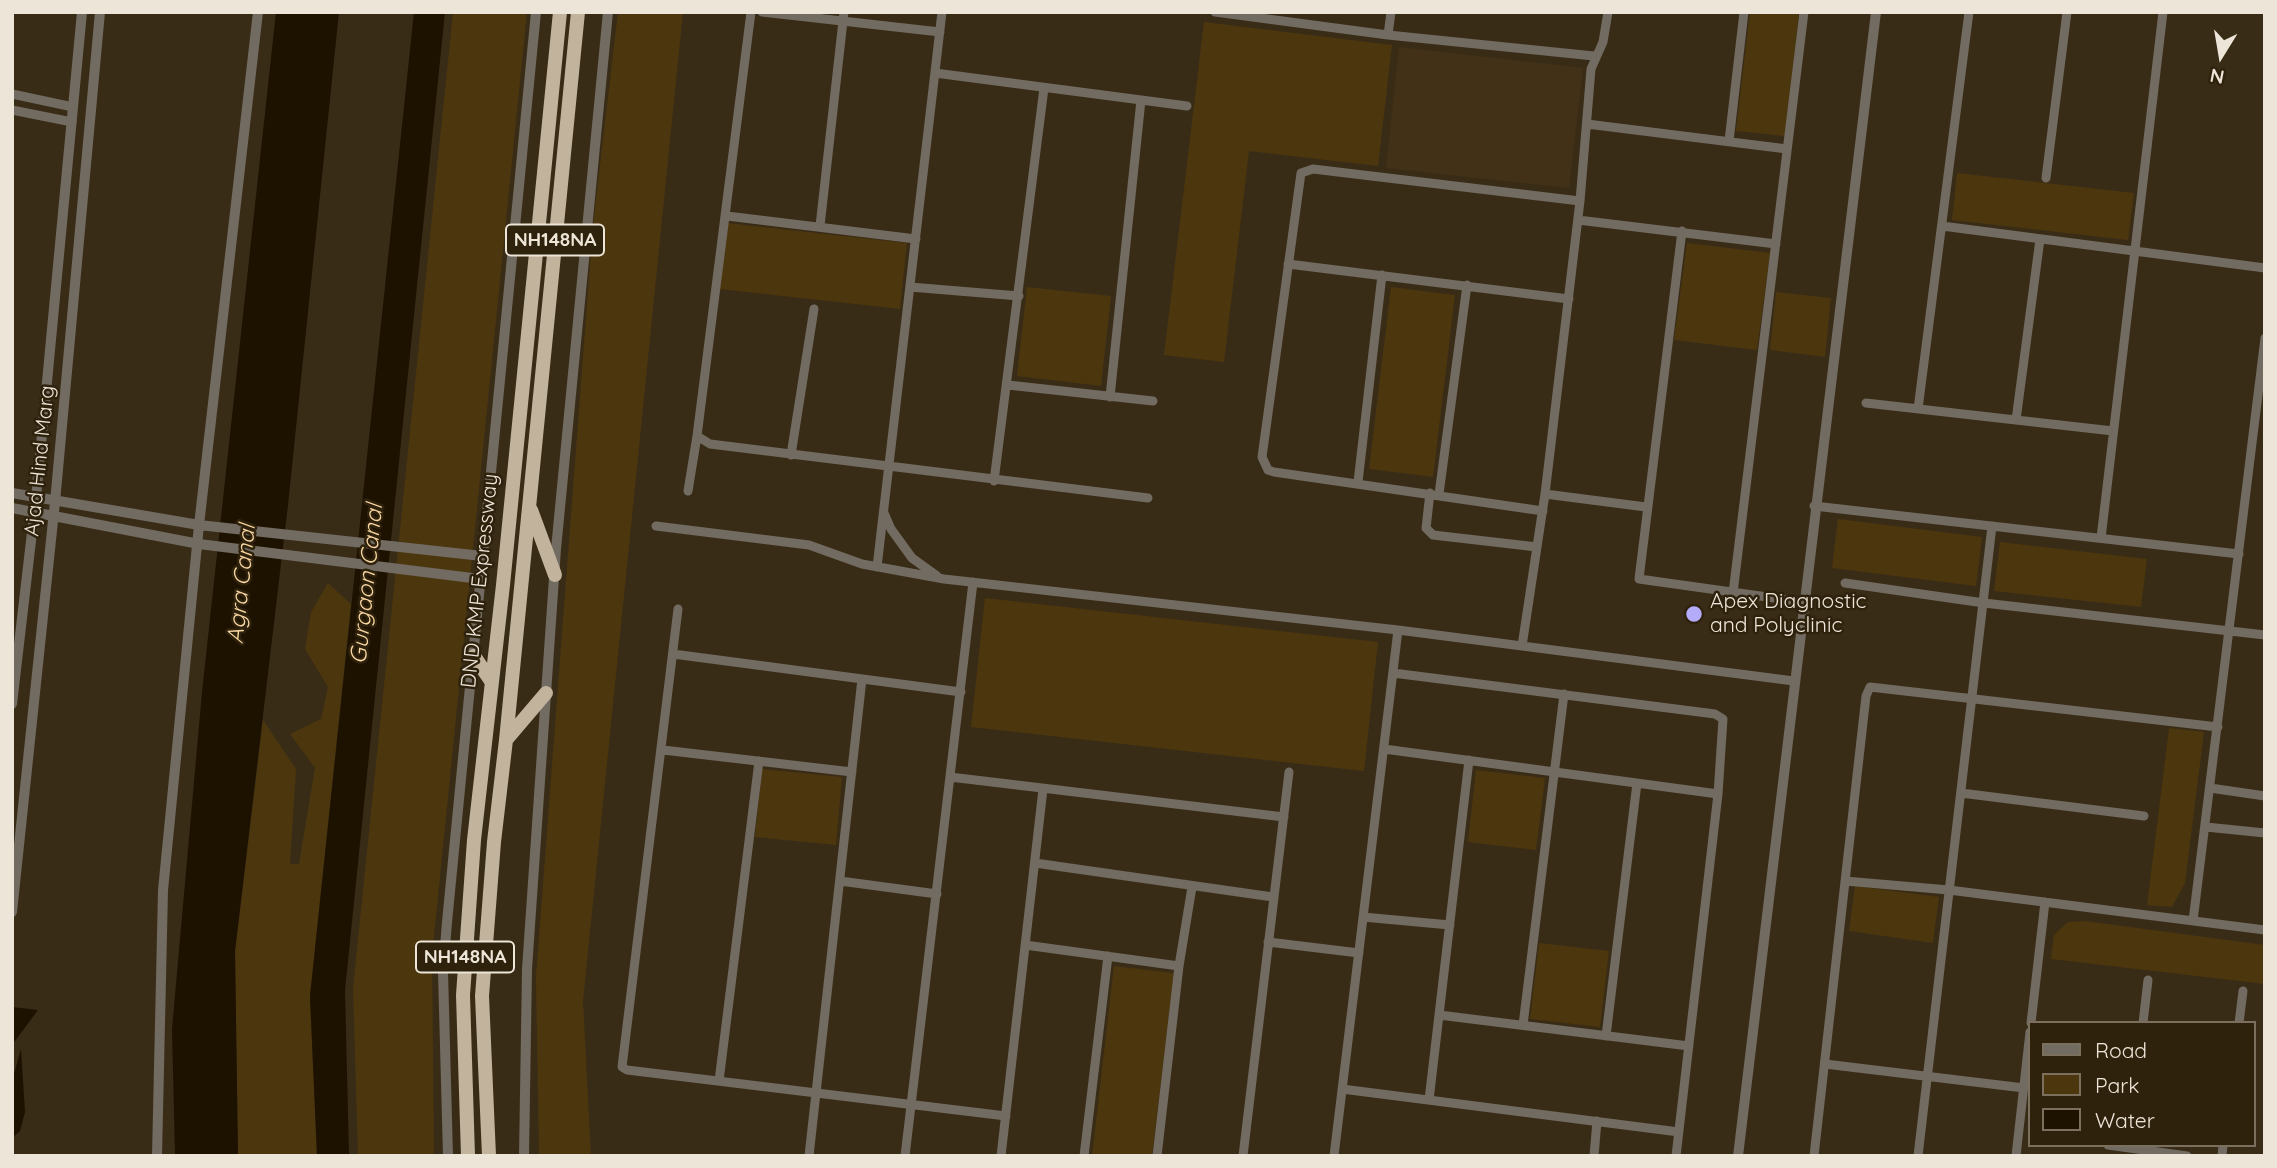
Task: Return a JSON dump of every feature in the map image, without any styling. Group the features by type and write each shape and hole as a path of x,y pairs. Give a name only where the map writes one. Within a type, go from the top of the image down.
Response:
{"highway":[{"name":"DND KMP Expressway","path":"468,1156 463,995 474,840 560,12"},
{"name":"DND KMP Expressway","path":"489,1156 482,996 494,842 578,12"},
{"path":"529,506 555,575"},
{"path":"474,656 491,681"},
{"path":"506,740 546,694"}],"street":[{"path":"12,704 36,498 82,12"},
{"name":"Ajad Hind Marg","path":"12,912 54,516 100,12"},
{"path":"157,1156 163,890 199,524 258,12"},
{"path":"448,1156 443,972 536,12"},
{"path":"524,1156 527,969 546,694 608,12"},
{"path":"688,491 727,216 751,12"},
{"path":"762,12 844,16 940,32"},
{"path":"877,567 942,12"},
{"path":"1216,12 1388,35 1594,56"},
{"path":"1388,35 1391,12"},
{"path":"1522,646 1543,511 1569,299 1594,56 1603,42 1608,12"},
{"path":"1729,141 1744,12"},
{"path":"1734,593 1804,12"},
{"path":"1738,1156 1814,506 1876,12"},
{"path":"1918,409 1969,12"},
{"path":"2046,178 2067,12"},
{"path":"2101,538 2163,12"},
{"path":"820,226 844,16"},
{"path":"935,73 1187,107"},
{"path":"994,481 1044,88"},
{"path":"12,94 73,107"},
{"path":"1110,397 1141,100"},
{"path":"12,110 72,122"},
{"path":"1587,124 1787,149"},
{"path":"1543,511 1435,493 1274,472 1264,464 1262,457 1298,180 1307,169 1580,201"},
{"path":"727,216 916,239"},
{"path":"1578,220 1776,244"},
{"path":"1942,226 2265,268"},
{"path":"1682,231 1638,574 1641,581 1803,602"},
{"path":"2016,420 2040,239"},
{"path":"1288,264 1569,299"},
{"path":"1358,482 1382,275"},
{"path":"1468,285 1435,493 1426,528 1433,535 1537,547"},
{"path":"910,287 1019,296"},
{"path":"791,455 814,309"},
{"path":"2193,921 2265,338"},
{"path":"1008,385 1153,401"},
{"path":"1866,403 2113,431"},
{"path":"697,436 710,444 1148,498"},
{"path":"12,493 55,502 293,537 482,556"},
{"path":"1545,494 1646,507"},
{"path":"1814,506 2239,554"},
{"path":"12,508 211,546 480,579"},
{"path":"883,512 891,529 912,558 944,579"},
{"path":"656,526 809,545 877,567 944,579 1398,630 1794,681"},
{"path":"1917,1156 1992,526"},
{"path":"304,558 308,539"},
{"path":"905,1156 973,582"},
{"path":"1845,583 1984,603 2265,635"},
{"path":"678,609 663,750 622,1064 627,1070 1006,1116"},
{"path":"1334,1156 1398,630"},
{"path":"673,654 961,692"},
{"path":"1393,673 1720,715 1724,724 1718,794 1676,1156"},
{"path":"809,1156 862,679"},
{"path":"1814,1156 1867,691 1874,686 2218,727"},
{"path":"1523,1025 1564,694"},
{"path":"1384,749 1718,794"},
{"path":"663,750 852,772"},
{"path":"1429,1100 1469,760"},
{"path":"719,1081 759,761"},
{"path":"1242,1156 1289,772"},
{"path":"950,777 1284,817"},
{"path":"1606,1035 1637,783"},
{"path":"2210,788 2265,796"},
{"path":"1001,1156 1043,789"},
{"path":"1961,793 2144,816"},
{"path":"2206,827 2265,833"},
{"path":"1035,863 1273,897"},
{"path":"840,881 937,894"},
{"path":"1845,881 1949,890 2265,930"},
{"path":"1157,1156 1179,966 1192,887"},
{"path":"2031,1021 2045,902"},
{"path":"1363,917 1450,925"},
{"path":"1268,942 1359,953"},
{"path":"1026,945 1179,966"},
{"path":"1084,1156 1108,956"},
{"path":"2143,1021 2148,981"},
{"path":"2239,1021 2243,991"},
{"path":"1439,1015 1689,1046"},
{"path":"2016,1156 2028,1051"},
{"path":"1825,1065 2024,1088"},
{"path":"1342,1089 1679,1132"},
{"path":"1594,1156 1597,1121"},
{"path":"2018,1136 2028,1137"},
{"path":"2127,1149 2187,1156"}],"shaded area":[{"path":"1399,47 1583,68 1569,188 1386,168"}],"green space":[{"path":"453,12 527,12 432,956 434,1156 358,1156 353,988"},
{"path":"618,12 683,12 583,1001 591,1156 539,1156 536,976 593,225"},
{"path":"1750,12 1799,12 1785,136 1736,131"},
{"path":"1204,22 1392,45 1378,166 1249,151 1224,362 1164,355"},
{"path":"1957,173 2134,193 2128,240 1952,220"},
{"path":"726,223 907,243 900,309 719,289"},
{"path":"1687,243 1770,253 1757,350 1674,340"},
{"path":"1027,287 1111,296 1101,386 1017,376"},
{"path":"1391,287 1455,295 1433,477 1369,469"},
{"path":"1776,292 1831,298 1825,357 1770,350"},
{"path":"1838,519 1982,537 1976,586 1832,568"},
{"path":"2000,542 2147,559 2141,607 1994,591"},
{"path":"328,583 351,604 310,996 317,1156 238,1156 235,951 263,720 296,769 290,864 299,864 315,768 290,734 321,719 328,687 305,649 311,612"},
{"path":"985,598 1378,642 1364,771 971,727"},
{"path":"2169,728 2204,732 2185,883 2172,907 2147,905"},
{"path":"762,769 842,777 836,845 755,837"},
{"path":"1476,770 1545,778 1536,850 1468,842"},
{"path":"1855,886 1939,897 1933,943 1849,931"},
{"path":"2085,921 2265,945 2265,984 2051,959 2054,935 2068,922"},
{"path":"1539,943 1609,951 1600,1027 1530,1019"},
{"path":"1114,966 1174,973 1152,1156 1092,1156"}],"water":[{"name":"Agra Canal","path":"276,12 339,12 288,505 235,951 238,1156 175,1156 172,1029 202,692"},
{"name":"Gurgaon Canal","path":"414,12 445,12 345,990 349,1156 317,1156 310,996"},
{"path":"12,1007 38,1010 12,1045"},
{"path":"21,1049 25,1112 20,1131 12,1138 12,1081"}],"place":[{"name":"Apex Diagnostic and Polyclinic","path":"1694,614"}]}
